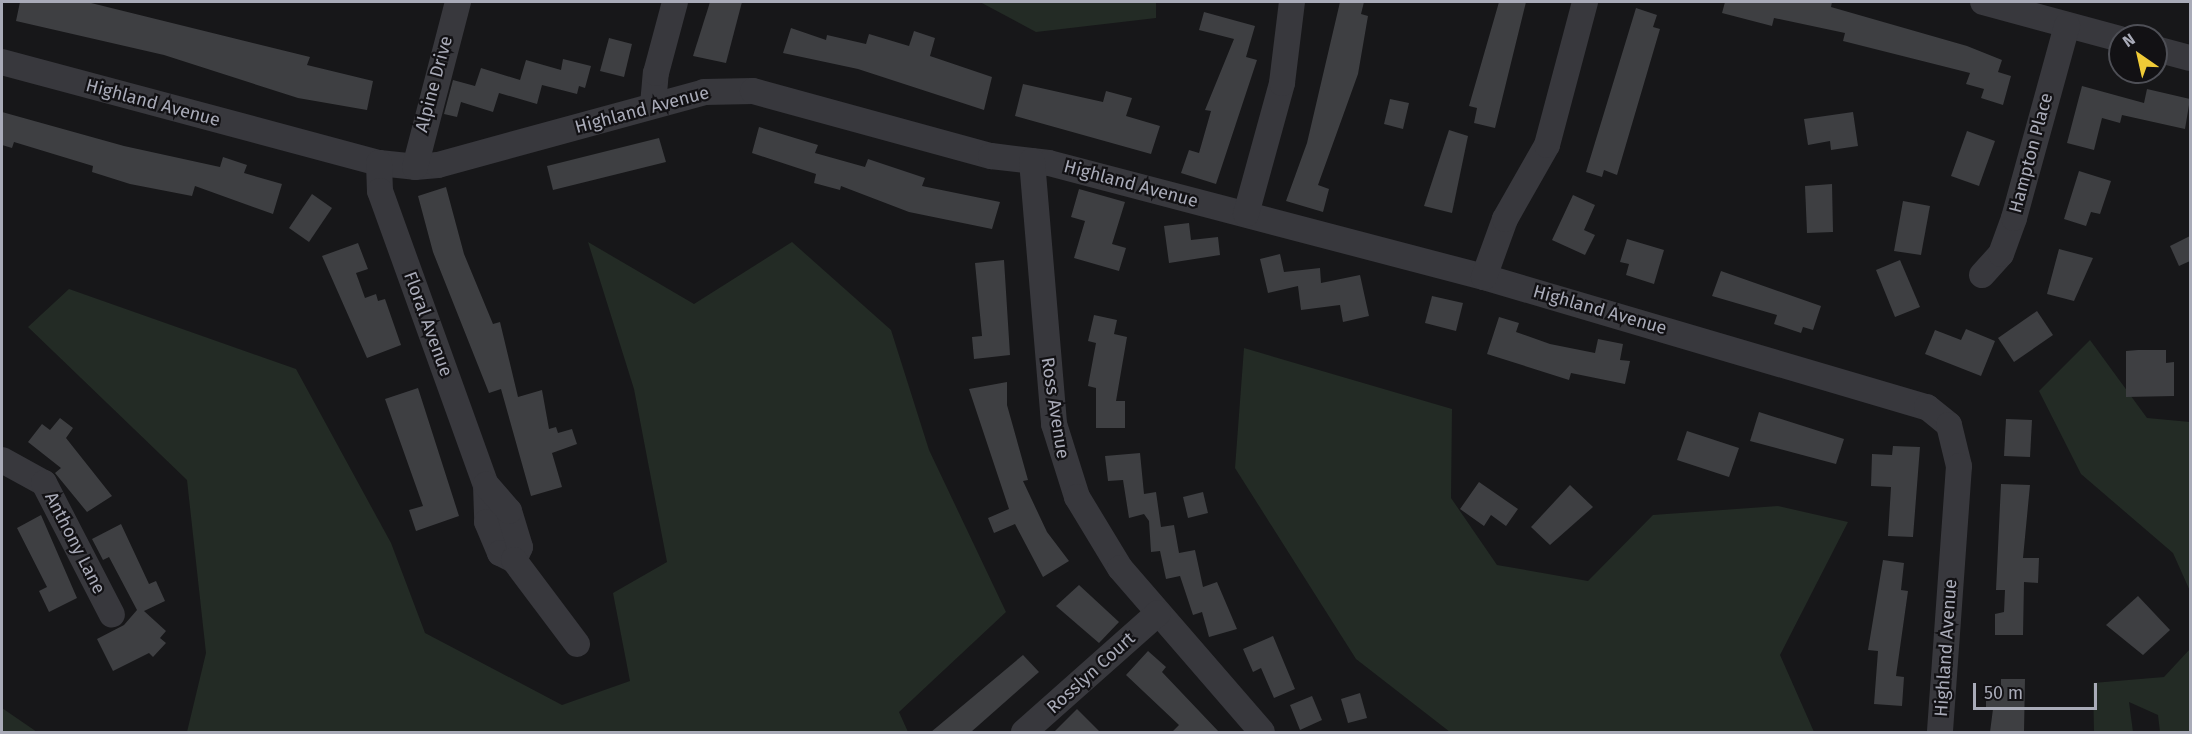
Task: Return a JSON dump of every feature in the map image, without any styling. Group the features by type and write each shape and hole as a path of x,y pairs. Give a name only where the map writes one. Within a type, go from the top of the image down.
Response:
{"street":[{"name":"Alpine Drive","path":"415,167 458,2"},
{"path":"653,105 656,73 675,2"},
{"path":"1246,214 1282,82 1292,2"},
{"path":"1484,276 1505,219 1547,145 1586,2"},
{"path":"1983,2 2108,36"},
{"name":"Hampton Place","path":"1982,275 2001,254 2014,218 2067,25"},
{"path":"2168,52 2190,58"},
{"name":"Highland Avenue","path":"2,62 379,163 415,167 438,165 653,105 739,89 991,156 1032,161 1484,276 1758,356 1943,417 1953,434 1959,466 1940,732"},
{"name":"Ross Avenue","path":"1032,161 1047,365 1065,468 1096,532 1158,613 1262,732"},
{"name":"Floral Avenue","path":"379,163 380,192 486,485 487,522 500,553 514,560 577,644"},
{"name":"Anthony Lane","path":"2,460 44,483 112,615"},
{"name":"Rosslyn Court","path":"1024,732 1158,613"}],"shaded area":[{"path":"980,2 1156,2 1156,18 1036,32"},
{"path":"588,242 694,304 792,242 891,330 929,450 1006,612 899,712 908,732 187,732 206,653 187,480 28,327 69,289 296,369 391,543 425,633 562,705 630,681 613,593 667,562 634,389"},
{"path":"2090,340 2147,418 2190,422 2190,591 2173,553 2081,474 2039,391"},
{"path":"1244,348 1452,409 1451,498 1497,565 1588,581 1653,515 1778,506 1848,522 1780,655 1814,732 1450,732 1356,659 1235,468"},
{"path":"2190,649 2190,732 2160,732 2158,715 2129,702 2133,732 2094,732 2093,683 2164,677"},
{"path":"2,708 37,732 2,732"}],"building":[{"path":"20,2 87,2 310,57 307,65 373,81 367,110 298,98 164,55 16,21"},
{"path":"710,2 742,2 726,63 693,56"},
{"path":"1340,2 1364,2 1361,14 1368,16 1358,74 1318,185 1329,189 1323,212 1286,201 1307,143"},
{"path":"1499,2 1526,2 1495,128 1474,123 1477,108 1469,106"},
{"path":"1725,2 1832,2 1831,7 1967,46 2002,60 1998,72 2011,76 2003,105 1981,98 1984,89 1966,84 1970,73 1843,41 1845,33 1774,18 1772,26 1722,13"},
{"path":"1636,8 1657,15 1653,27 1660,29 1617,175 1604,170 1602,177 1586,172"},
{"path":"1204,12 1255,26 1246,57 1257,60 1216,184 1181,173 1189,150 1199,153 1211,111 1205,110 1234,39 1199,30"},
{"path":"791,28 826,40 827,35 866,44 869,34 909,46 914,31 935,38 930,56 992,77 984,110 858,69 783,53"},
{"path":"609,38 632,44 624,77 600,71"},
{"path":"563,59 591,66 585,88 579,86 577,94 542,85 537,104 499,93 493,112 461,102 457,117 444,114 453,80 475,86 481,68 520,80 526,60 561,70"},
{"path":"1023,84 1103,102 1106,91 1132,98 1126,116 1160,126 1151,154 1015,116"},
{"path":"2082,86 2144,103 2147,89 2190,99 2185,129 2122,115 2120,123 2102,118 2094,150 2067,143"},
{"path":"1390,99 1409,103 1403,129 1384,124"},
{"path":"2,112 124,146 220,167 223,157 247,165 244,173 282,184 273,214 195,186 192,196 130,184 92,172 93,166 14,142 12,148 2,145"},
{"path":"1853,112 1858,146 1831,150 1830,141 1808,145 1804,119"},
{"path":"759,127 818,145 815,153 865,167 868,159 925,178 922,186 1000,202 992,229 909,212 841,186 840,190 814,183 816,174 752,153"},
{"path":"1449,130 1468,136 1452,213 1424,206"},
{"path":"1967,131 1995,141 1979,186 1951,176"},
{"path":"659,138 666,162 553,190 547,166"},
{"path":"2079,171 2111,181 2100,214 2091,212 2086,226 2064,219"},
{"path":"1832,184 1833,232 1807,233 1805,186"},
{"path":"446,187 464,254 493,324 500,322 518,397 542,390 549,429 556,427 558,433 572,429 577,444 552,453 562,487 531,496 501,389 489,393 433,252 418,196"},
{"path":"1079,189 1125,202 1112,244 1126,248 1119,271 1074,258 1085,221 1071,217"},
{"path":"312,194 332,208 309,242 289,228"},
{"path":"1573,195 1595,205 1584,230 1595,235 1585,255 1552,240"},
{"path":"1903,201 1930,206 1921,255 1894,251"},
{"path":"1189,223 1191,240 1218,237 1220,255 1169,263 1164,226"},
{"path":"2190,236 2190,261 2179,266 2170,246"},
{"path":"1627,239 1664,250 1654,284 1626,275 1629,264 1620,262"},
{"path":"358,243 368,269 356,273 365,298 376,294 378,301 385,299 401,345 367,358 322,256"},
{"path":"2059,249 2093,258 2074,301 2047,294"},
{"path":"1280,254 1284,272 1320,268 1321,283 1360,275 1369,316 1343,322 1340,305 1301,310 1298,286 1268,293 1260,259"},
{"path":"1004,260 1010,355 974,359 972,337 982,336 975,263"},
{"path":"1900,260 1920,307 1895,317 1876,270"},
{"path":"1721,271 1821,306 1813,330 1803,327 1801,333 1774,324 1777,315 1712,296"},
{"path":"1432,296 1463,303 1456,331 1425,323"},
{"path":"2037,311 2053,335 2014,362 1998,338"},
{"path":"1094,315 1117,320 1114,334 1127,337 1116,401 1125,401 1125,428 1096,428 1096,388 1088,386 1096,343 1088,341"},
{"path":"1499,317 1519,323 1516,332 1550,344 1595,353 1598,339 1623,344 1620,360 1630,361 1625,384 1571,373 1569,380 1487,354"},
{"path":"1966,329 1995,341 1981,376 1925,354 1935,330 1961,340"},
{"path":"2166,350 2166,363 2174,362 2174,396 2126,397 2126,351"},
{"path":"1007,382 1007,405 1028,480 1023,481 1047,532 1069,561 1043,577 1015,524 994,533 988,518 1009,509 969,389"},
{"path":"418,388 459,516 416,531 409,510 423,506 385,399"},
{"path":"1759,412 1844,439 1836,464 1750,441"},
{"path":"60,418 73,428 66,438 112,496 87,512 55,473 61,468 28,442 42,424 50,430"},
{"path":"2006,419 2032,420 2030,457 2004,456"},
{"path":"1687,431 1739,448 1729,477 1677,460"},
{"path":"1893,446 1920,447 1913,537 1888,536 1891,487 1871,486 1872,454 1892,455"},
{"path":"1140,453 1144,494 1156,492 1161,527 1174,525 1179,553 1195,550 1203,587 1217,582 1237,629 1209,637 1202,612 1193,615 1180,576 1166,579 1160,551 1151,552 1149,521 1144,514 1129,518 1123,480 1108,481 1105,456"},
{"path":"1479,482 1518,509 1506,526 1491,515 1484,526 1460,509"},
{"path":"2001,484 2030,485 2023,558 2039,558 2038,583 2024,582 2023,635 1995,635 1995,614 2004,612 2005,590 1996,590"},
{"path":"1570,485 1593,507 1550,545 1531,527"},
{"path":"1203,492 1208,513 1188,518 1183,497"},
{"path":"41,515 77,598 49,612 39,591 47,587 17,528"},
{"path":"121,524 149,584 156,581 165,601 144,611 166,631 160,638 166,643 153,657 149,653 113,671 97,639 124,625 137,610 109,557 103,560 92,539"},
{"path":"1883,560 1904,563 1901,590 1908,591 1896,676 1904,677 1902,706 1874,704 1878,651 1868,650"},
{"path":"1079,585 1119,622 1099,643 1056,606"},
{"path":"2138,596 2170,630 2143,655 2106,625"},
{"path":"1273,636 1295,689 1274,698 1261,668 1253,672 1243,649"},
{"path":"1148,651 1166,667 1162,672 1219,732 1172,732 1179,725 1126,675"},
{"path":"1023,655 1039,672 971,732 931,732"},
{"path":"2001,679 2025,679 2024,732 1990,732 1993,709 1986,709 1986,688 2001,688"},
{"path":"1360,693 1367,718 1348,723 1341,699"},
{"path":"1312,696 1322,720 1300,730 1290,705"},
{"path":"1077,709 1100,732 1054,732"}]}
